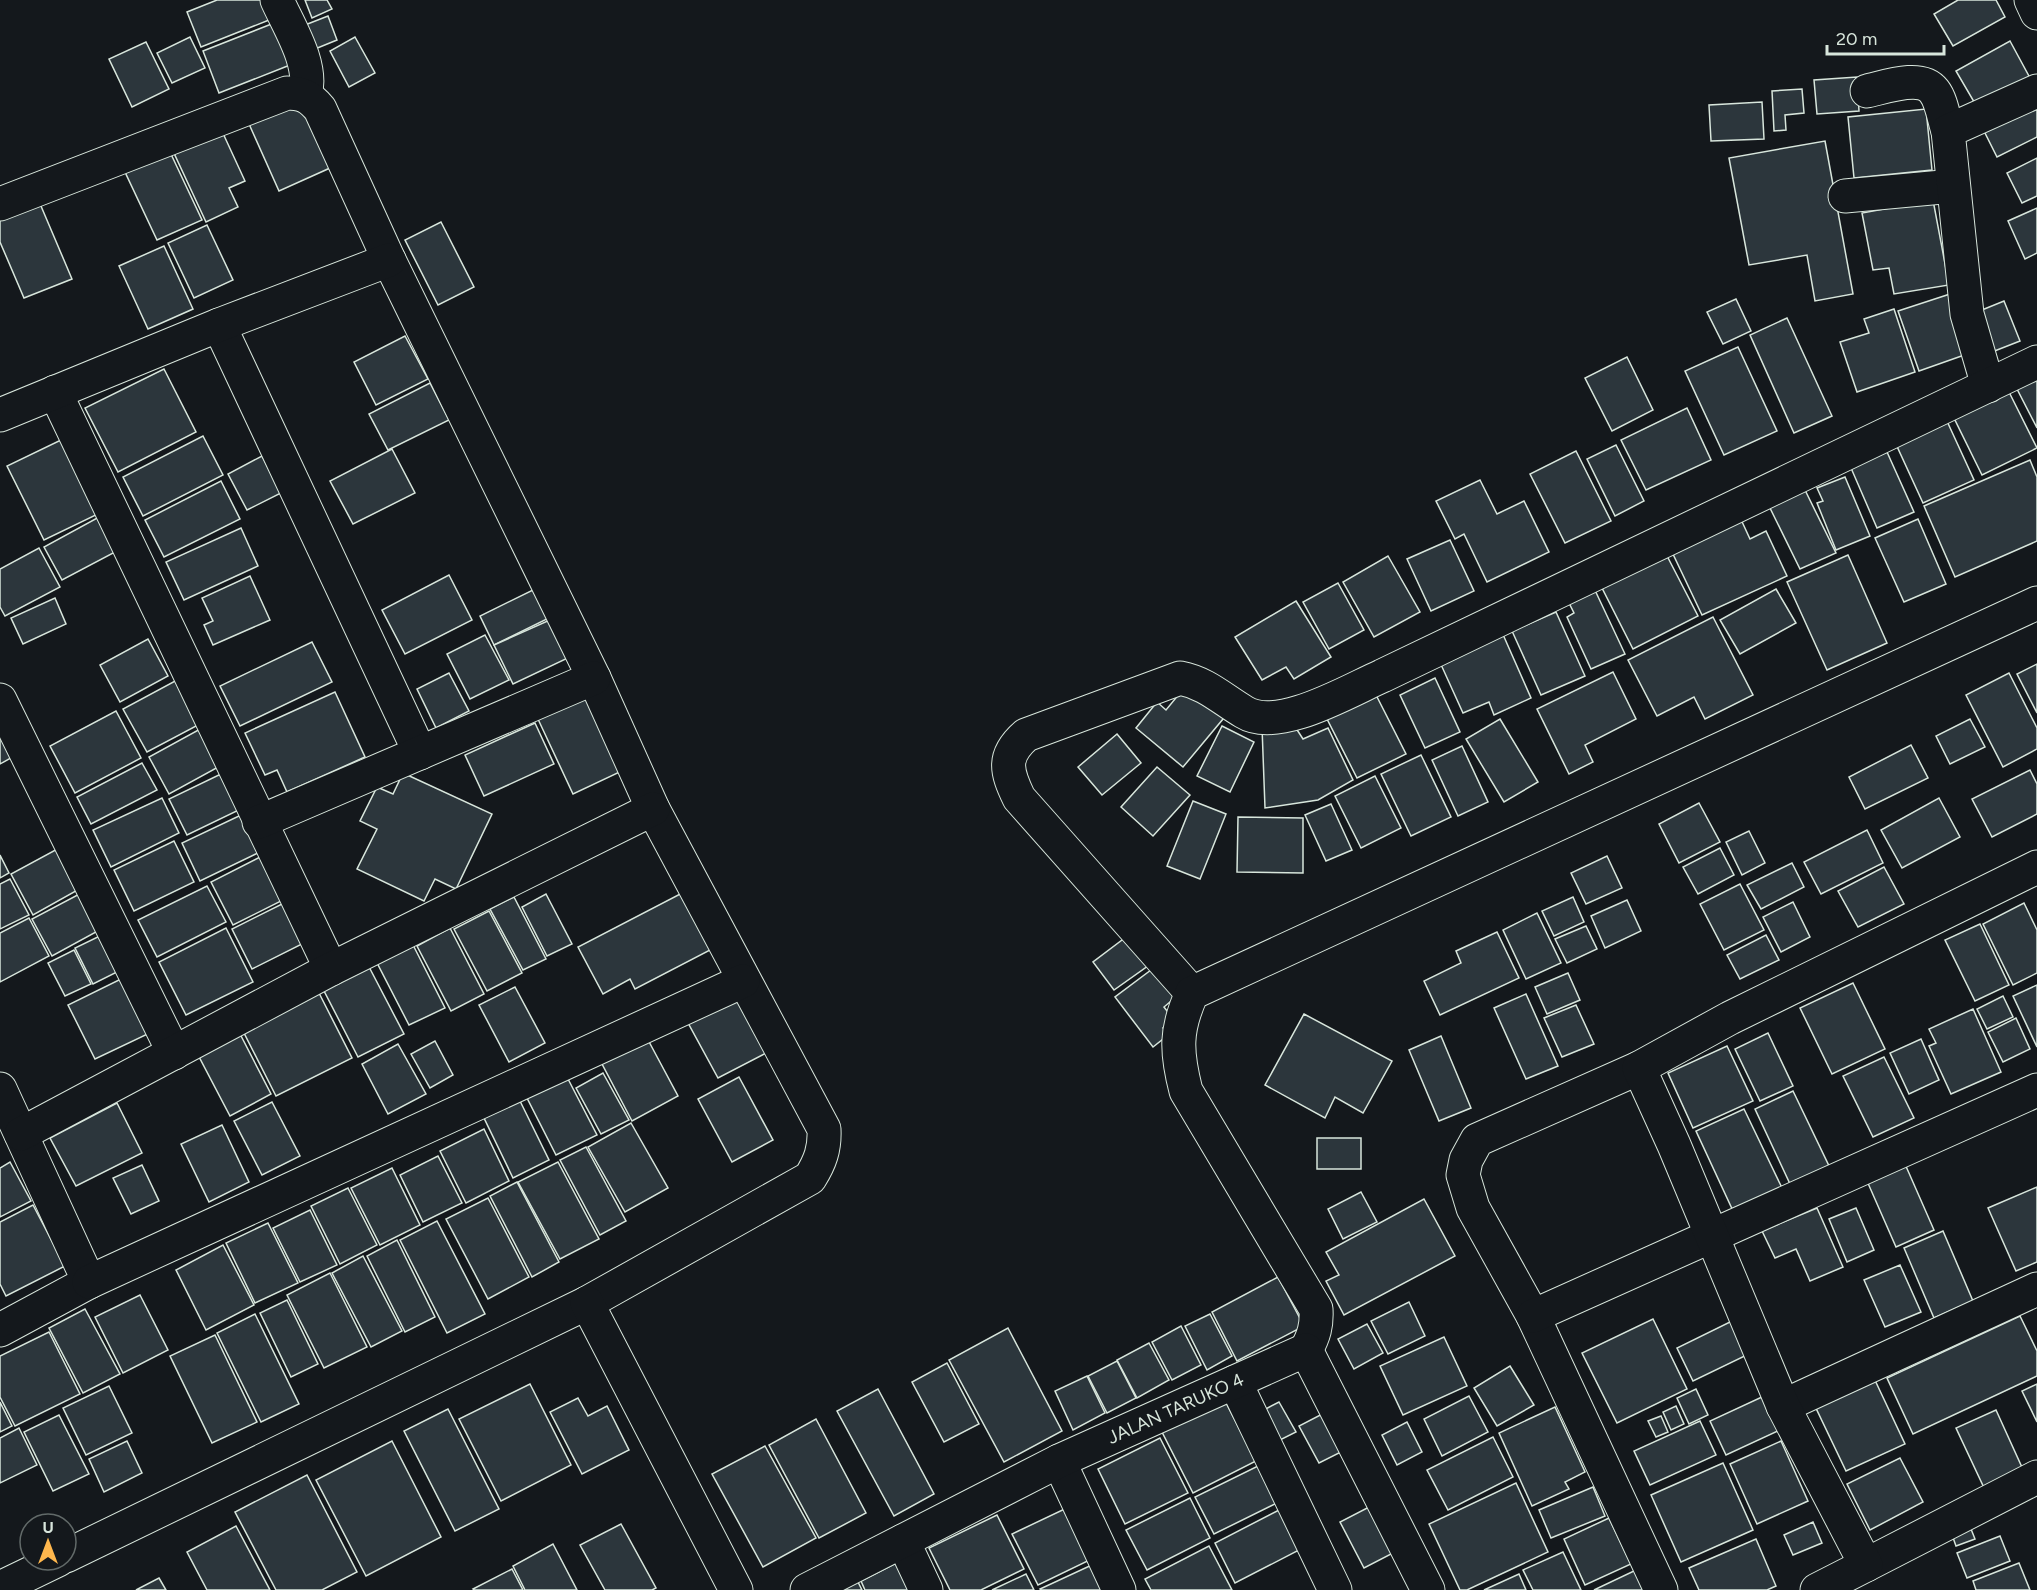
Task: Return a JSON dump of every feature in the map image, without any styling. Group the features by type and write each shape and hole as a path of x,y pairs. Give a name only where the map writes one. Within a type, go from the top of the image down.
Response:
{"street":[{"path":"277,0 305,65 308,86 306,95"},
{"path":"2031,0 2037,12"},
{"path":"1867,91 1917,82 1925,84 1935,92 1948,131 1967,314 1988,386"},
{"path":"1948,131 2037,91"},
{"path":"0,204 287,93 306,95 320,109 389,260 594,678 653,809 824,1129 825,1145 819,1163 810,1178 587,1303 78,1550"},
{"path":"1845,196 1953,186"},
{"path":"0,415 389,260"},
{"path":"219,326 420,753"},
{"path":"1192,993 1019,798 1010,779 1008,760 1014,746 1026,735 1180,678 1196,681 1246,713 1258,718 1285,718 1382,676 2037,362"},
{"path":"55,392 331,969"},
{"path":"1428,1590 1306,1350 1317,1323 1316,1309 1186,1091 1177,1056 1181,1017 1192,993 2037,603"},
{"path":"259,822 594,678"},
{"path":"0,700 174,1053"},
{"path":"21,1134 331,969 653,809"},
{"path":"1661,1590 1533,1316 1473,1208 1463,1175 1466,1160 1477,1140 1639,1068 1730,1018 2037,867"},
{"path":"0,1330 89,1282 743,981"},
{"path":"1639,1068 1674,1145 1783,1406 1866,1565"},
{"path":"0,1089 89,1282"},
{"path":"1533,1316 2037,1090"},
{"path":"1783,1406 2037,1289"},
{"path":"587,1303 736,1590"},
{"name":"JALAN TARUKO 4","path":"807,1590 1059,1461 1306,1350"},
{"path":"1235,1382 1335,1590"},
{"path":"1059,1461 1119,1590"},
{"path":"1817,1590 2037,1477"},
{"path":"903,1540 926,1590"},
{"path":"2,1581 26,1572"}],"building":[{"path":"217,0 267,0 274,18 201,47 187,12"},
{"path":"305,0 327,0 332,9 312,18"},
{"path":"1958,0 1996,0 2005,17 1953,46 1934,14"},
{"path":"328,16 337,40 315,49 305,25"},
{"path":"274,23 290,65 219,93 203,51"},
{"path":"190,37 205,68 172,83 157,53"},
{"path":"355,37 375,73 349,87 330,51"},
{"path":"2010,41 2030,78 1977,107 1956,71"},
{"path":"146,42 169,89 132,107 109,59"},
{"path":"1857,77 1859,111 1817,114 1814,80"},
{"path":"1802,89 1804,113 1785,115 1786,130 1774,131 1772,91"},
{"path":"300,101 330,168 279,191 249,124"},
{"path":"1762,102 1764,139 1711,141 1709,105"},
{"path":"2033,103 2037,111 2037,137 1997,157 1983,129"},
{"path":"1926,109 1932,170 1854,178 1848,117"},
{"path":"221,129 245,181 229,188 238,207 206,222 173,151"},
{"path":"1825,141 1853,294 1815,301 1807,255 1749,265 1729,158"},
{"path":"170,152 202,220 157,240 125,172"},
{"path":"2037,158 2037,196 2022,203 2007,173"},
{"path":"38,199 72,279 24,298 0,242 0,215"},
{"path":"1933,200 1949,285 1894,294 1889,268 1873,270 1862,213"},
{"path":"2037,208 2037,253 2025,259 2008,221"},
{"path":"441,222 474,287 438,305 405,240"},
{"path":"207,225 233,280 194,298 168,243"},
{"path":"164,246 193,309 148,329 119,266"},
{"path":"1950,294 1970,353 1919,371 1898,311"},
{"path":"1736,299 1751,331 1723,344 1707,312"},
{"path":"2004,301 2020,341 1992,352 1977,312"},
{"path":"1894,309 1915,372 1857,392 1840,342 1869,333 1864,319"},
{"path":"1787,318 1832,416 1794,433 1750,335"},
{"path":"405,336 428,379 376,405 354,362"},
{"path":"1738,347 1777,431 1724,455 1685,371"},
{"path":"1627,357 1653,410 1612,431 1585,378"},
{"path":"164,369 196,432 118,472 85,408"},
{"path":"2037,374 2037,428 2015,385"},
{"path":"430,383 449,420 388,450 369,414"},
{"path":"2007,388 2037,448 1982,475 1952,414"},
{"path":"1687,408 1711,460 1646,490 1621,440"},
{"path":"1946,419 1974,480 1923,503 1895,442"},
{"path":"203,436 223,475 143,516 123,477"},
{"path":"63,439 100,513 44,540 7,466"},
{"path":"1616,445 1644,501 1615,516 1587,459"},
{"path":"392,449 415,493 353,524 330,481"},
{"path":"1576,451 1611,521 1565,543 1530,474"},
{"path":"1887,452 1914,512 1877,528 1851,468"},
{"path":"262,456 281,493 247,510 228,474"},
{"path":"2030,460 2037,477 2037,541 1955,577 1924,506"},
{"path":"1845,477 1870,536 1836,550 1817,503 1823,501 1817,488"},
{"path":"1480,480 1497,514 1524,501 1549,552 1487,582 1464,534 1455,539 1436,501"},
{"path":"221,481 240,519 164,557 145,520"},
{"path":"1804,488 1836,553 1800,569 1768,504"},
{"path":"1738,513 1750,539 1766,531 1787,576 1702,615 1672,552"},
{"path":"99,517 117,551 62,580 44,547"},
{"path":"1918,519 1946,584 1904,602 1875,538"},
{"path":"241,528 258,566 184,600 166,562"},
{"path":"1450,540 1474,591 1431,611 1407,559"},
{"path":"39,548 60,587 5,616 0,607 0,569"},
{"path":"1665,552 1698,616 1633,649 1600,584"},
{"path":"1848,555 1887,643 1827,670 1787,582"},
{"path":"1388,556 1420,612 1374,637 1343,582"},
{"path":"449,575 472,620 405,654 382,610"},
{"path":"250,576 270,620 213,645 204,625 213,621 202,598"},
{"path":"1338,583 1364,630 1329,649 1303,602"},
{"path":"1593,586 1625,654 1591,669 1567,617 1574,613 1567,599"},
{"path":"537,588 551,617 494,645 480,616"},
{"path":"1776,589 1796,623 1740,654 1720,620"},
{"path":"55,598 66,624 23,644 11,618"},
{"path":"1296,601 1331,657 1294,679 1286,667 1262,680 1235,637"},
{"path":"1556,612 1585,676 1541,695 1512,631"},
{"path":"1713,617 1753,695 1705,719 1694,697 1657,716 1628,660"},
{"path":"552,619 570,657 513,684 494,645"},
{"path":"1501,630 1531,698 1494,715 1489,702 1463,713 1438,658"},
{"path":"485,635 509,680 470,699 447,654"},
{"path":"148,639 168,676 120,702 100,665"},
{"path":"312,642 332,682 240,726 220,686"},
{"path":"2037,664 2037,713 2017,674"},
{"path":"1613,672 1636,719 1585,745 1593,762 1569,774 1537,709"},
{"path":"449,673 469,711 436,728 417,689"},
{"path":"2009,673 2037,728 2037,749 2003,767 1966,695"},
{"path":"1435,678 1460,732 1425,748 1400,695"},
{"path":"177,680 200,724 147,752 123,709"},
{"path":"1189,682 1228,713 1183,767 1136,728 1157,702 1166,710"},
{"path":"1373,689 1406,754 1357,778 1324,713"},
{"path":"335,692 365,757 287,792 277,770 265,775 245,733"},
{"path":"589,694 624,770 573,794 537,717"},
{"path":"116,711 141,758 75,793 50,746"},
{"path":"1500,719 1538,782 1504,802 1466,739"},
{"path":"1970,719 1985,747 1950,764 1936,736"},
{"path":"1292,722 1303,739 1328,728 1353,780 1318,800 1265,808 1262,727"},
{"path":"535,723 554,764 484,796 465,755"},
{"path":"1222,726 1254,742 1230,792 1197,776"},
{"path":"0,727 18,754 0,764"},
{"path":"202,728 222,765 169,794 149,757"},
{"path":"1117,734 1141,763 1102,795 1078,767"},
{"path":"1911,745 1928,778 1865,809 1849,777"},
{"path":"1462,746 1488,802 1458,816 1432,760"},
{"path":"1421,755 1451,817 1411,836 1381,774"},
{"path":"142,763 157,790 91,824 77,797"},
{"path":"1157,767 1190,795 1153,836 1121,807"},
{"path":"2030,770 2037,784 2037,814 1992,837 1972,799"},
{"path":"225,772 243,808 187,835 169,799"},
{"path":"403,773 492,814 456,889 435,879 424,901 357,869 377,829 360,821 377,787 393,794"},
{"path":"1375,776 1401,828 1361,848 1335,796"},
{"path":"162,798 179,833 111,867 93,830"},
{"path":"1939,798 1960,837 1902,868 1881,830"},
{"path":"1193,801 1226,814 1200,879 1167,866"},
{"path":"1699,803 1720,842 1679,863 1659,824"},
{"path":"1331,804 1352,850 1326,861 1305,815"},
{"path":"241,815 260,852 200,881 182,843"},
{"path":"1238,817 1303,818 1303,873 1237,872"},
{"path":"1867,830 1883,863 1821,894 1804,862"},
{"path":"1749,831 1765,863 1742,875 1726,842"},
{"path":"174,841 194,882 134,911 114,870"},
{"path":"61,847 83,887 33,915 11,874"},
{"path":"1720,848 1734,875 1698,894 1683,867"},
{"path":"266,854 289,897 233,925 211,882"},
{"path":"0,855 9,873 0,878"},
{"path":"1607,856 1622,888 1586,904 1571,873"},
{"path":"1792,863 1804,887 1761,909 1747,885"},
{"path":"1884,867 1904,904 1858,927 1838,891"},
{"path":"10,879 29,915 0,929 0,884"},
{"path":"1740,884 1764,930 1724,950 1700,904"},
{"path":"207,886 226,922 157,957 138,920"},
{"path":"87,890 107,926 52,956 32,919"},
{"path":"684,892 714,948 635,989 630,979 603,994 578,947"},
{"path":"546,894 572,944 547,956 522,907"},
{"path":"514,897 546,959 523,970 490,909"},
{"path":"1573,897 1584,922 1554,936 1542,911"},
{"path":"1627,900 1641,931 1605,948 1591,916"},
{"path":"1793,902 1810,937 1781,952 1763,917"},
{"path":"284,903 304,943 252,969 232,929"},
{"path":"2024,903 2037,930 2037,973 2013,985 1983,924"},
{"path":"489,911 522,973 487,991 454,929"},
{"path":"1537,913 1561,963 1526,979 1503,930"},
{"path":"29,918 49,956 0,982 0,933"},
{"path":"1980,924 2009,985 1975,1001 1945,940"},
{"path":"1586,926 1597,949 1567,963 1555,939"},
{"path":"226,928 253,982 186,1015 159,962"},
{"path":"450,928 484,994 451,1011 417,946"},
{"path":"110,931 127,967 93,984 75,948"},
{"path":"1497,932 1519,978 1440,1015 1424,981 1461,963 1456,951"},
{"path":"1130,934 1152,963 1114,990 1093,962"},
{"path":"1766,935 1779,960 1740,979 1727,955"},
{"path":"410,939 445,1008 409,1025 374,957"},
{"path":"74,950 91,984 65,996 48,963"},
{"path":"367,963 404,1034 358,1057 322,987"},
{"path":"1155,967 1177,996 1164,1007 1174,1020 1163,1028 1168,1035 1153,1047 1115,997"},
{"path":"1568,973 1580,1000 1547,1014 1535,987"},
{"path":"127,976 154,1031 95,1059 68,1005"},
{"path":"1853,983 1885,1049 1832,1074 1800,1008"},
{"path":"2037,985 2037,1047 2013,996"},
{"path":"515,987 545,1043 509,1062 479,1005"},
{"path":"743,992 774,1049 718,1078 687,1021"},
{"path":"319,993 352,1058 276,1096 243,1031"},
{"path":"1526,994 1558,1066 1526,1079 1494,1008"},
{"path":"2003,996 2013,1017 1987,1029 1977,1009"},
{"path":"1576,1005 1594,1044 1562,1057 1544,1018"},
{"path":"1973,1009 2001,1072 1951,1094 1929,1046 1936,1043 1929,1029"},
{"path":"1304,1014 1392,1061 1363,1113 1335,1097 1325,1118 1265,1085"},
{"path":"2016,1018 2030,1049 2003,1062 1988,1032"},
{"path":"238,1030 271,1094 230,1116 196,1051"},
{"path":"1768,1033 1793,1086 1760,1101 1735,1049"},
{"path":"1441,1036 1471,1108 1439,1121 1409,1050"},
{"path":"647,1038 678,1096 632,1121 601,1062"},
{"path":"1921,1039 1939,1080 1909,1094 1890,1053"},
{"path":"435,1041 453,1075 430,1088 411,1054"},
{"path":"398,1044 426,1094 388,1114 362,1064"},
{"path":"1727,1046 1753,1101 1693,1128 1668,1073"},
{"path":"1884,1057 1914,1118 1873,1137 1843,1076"},
{"path":"603,1073 629,1120 601,1134 576,1088"},
{"path":"567,1077 597,1135 556,1155 526,1096"},
{"path":"739,1077 773,1140 732,1162 698,1099"},
{"path":"1793,1091 1830,1168 1791,1186 1755,1109"},
{"path":"520,1101 549,1160 513,1178 484,1118"},
{"path":"272,1102 300,1156 262,1175 234,1121"},
{"path":"117,1103 142,1153 76,1186 50,1138"},
{"path":"1744,1109 1783,1190 1734,1213 1696,1131"},
{"path":"631,1123 668,1188 625,1212 588,1147"},
{"path":"222,1125 249,1182 209,1202 181,1144"},
{"path":"484,1129 509,1181 466,1203 440,1151"},
{"path":"1317,1138 1361,1138 1361,1169 1317,1169"},
{"path":"586,1147 626,1221 600,1235 560,1160"},
{"path":"438,1156 462,1203 423,1222 400,1175"},
{"path":"10,1162 31,1201 0,1217 0,1168"},
{"path":"558,1162 599,1239 560,1259 518,1182"},
{"path":"1905,1164 1934,1230 1896,1247 1867,1181"},
{"path":"142,1165 159,1201 131,1214 113,1178"},
{"path":"392,1168 420,1225 380,1245 351,1188"},
{"path":"517,1182 559,1262 532,1277 490,1196"},
{"path":"2037,1187 2037,1262 2016,1271 1988,1208"},
{"path":"348,1188 377,1245 340,1264 311,1206"},
{"path":"1361,1192 1377,1222 1343,1239 1328,1209"},
{"path":"488,1198 529,1277 488,1299 446,1219"},
{"path":"1424,1199 1455,1256 1344,1315 1326,1281 1339,1275 1326,1252"},
{"path":"33,1205 65,1266 6,1296 0,1284 0,1222"},
{"path":"1817,1208 1843,1267 1810,1281 1796,1249 1775,1258 1762,1231"},
{"path":"1856,1208 1874,1250 1847,1262 1829,1219"},
{"path":"310,1210 337,1265 300,1282 273,1228"},
{"path":"437,1221 485,1314 447,1333 400,1240"},
{"path":"268,1223 298,1283 255,1303 226,1243"},
{"path":"1943,1231 1973,1301 1934,1318 1904,1248"},
{"path":"397,1240 435,1317 405,1332 367,1256"},
{"path":"223,1245 254,1305 206,1330 176,1270"},
{"path":"363,1256 402,1331 371,1347 332,1273"},
{"path":"1900,1265 1921,1312 1885,1327 1864,1280"},
{"path":"330,1273 367,1347 324,1368 287,1295"},
{"path":"1278,1277 1304,1326 1237,1361 1212,1312"},
{"path":"140,1295 168,1350 123,1373 95,1317"},
{"path":"287,1300 318,1364 291,1377 260,1313"},
{"path":"1409,1302 1425,1336 1388,1354 1371,1321"},
{"path":"85,1309 120,1374 83,1393 49,1328"},
{"path":"255,1314 299,1404 261,1422 217,1333"},
{"path":"1210,1314 1232,1356 1207,1370 1185,1326"},
{"path":"2020,1316 2037,1351 2037,1376 1913,1434 1887,1378"},
{"path":"1653,1319 1687,1389 1617,1423 1582,1353"},
{"path":"1734,1320 1751,1353 1693,1381 1677,1348"},
{"path":"1367,1324 1383,1353 1354,1369 1338,1339"},
{"path":"1181,1326 1201,1365 1172,1380 1152,1342"},
{"path":"1008,1328 1062,1431 1004,1462 949,1360"},
{"path":"49,1332 80,1394 15,1426 0,1397 0,1356"},
{"path":"215,1335 257,1422 212,1443 170,1356"},
{"path":"1444,1337 1467,1386 1403,1415 1380,1366"},
{"path":"1149,1343 1169,1380 1137,1398 1117,1360"},
{"path":"1117,1361 1136,1398 1107,1413 1088,1376"},
{"path":"947,1363 979,1424 944,1442 912,1382"},
{"path":"1510,1366 1534,1405 1497,1426 1474,1388"},
{"path":"1087,1376 1105,1413 1073,1430 1055,1391"},
{"path":"1873,1376 1905,1444 1846,1471 1814,1404"},
{"path":"530,1384 571,1465 501,1501 459,1419"},
{"path":"2037,1384 2037,1422 2022,1391"},
{"path":"109,1386 132,1433 86,1455 63,1408"},
{"path":"878,1389 934,1494 894,1516 837,1411"},
{"path":"1696,1389 1708,1415 1689,1424 1677,1398"},
{"path":"1469,1396 1488,1432 1442,1456 1424,1419"},
{"path":"1764,1396 1780,1430 1726,1455 1710,1421"},
{"path":"578,1398 588,1416 607,1406 629,1450 582,1474 550,1412"},
{"path":"1225,1401 1256,1461 1193,1493 1162,1432"},
{"path":"0,1402 12,1426 0,1432"},
{"path":"1279,1402 1296,1432 1274,1443 1258,1413"},
{"path":"1676,1406 1684,1424 1671,1430 1663,1412"},
{"path":"1555,1407 1585,1472 1565,1482 1569,1489 1532,1506 1499,1433"},
{"path":"448,1409 499,1509 455,1531 404,1431"},
{"path":"1996,1410 2025,1474 1986,1492 1956,1428"},
{"path":"1328,1411 1347,1449 1319,1463 1299,1426"},
{"path":"59,1415 89,1474 53,1491 24,1432"},
{"path":"1661,1416 1668,1432 1656,1437 1648,1421"},
{"path":"816,1419 866,1513 819,1538 769,1445"},
{"path":"1700,1421 1716,1455 1650,1485 1634,1451"},
{"path":"1407,1422 1422,1452 1397,1465 1382,1435"},
{"path":"19,1428 37,1465 0,1483 0,1438"},
{"path":"1493,1437 1513,1477 1448,1510 1427,1470"},
{"path":"1160,1438 1188,1493 1125,1524 1098,1469"},
{"path":"127,1441 142,1473 104,1492 89,1459"},
{"path":"392,1441 441,1537 366,1576 316,1480"},
{"path":"1781,1441 1808,1501 1757,1524 1730,1464"},
{"path":"765,1446 816,1538 763,1567 712,1474"},
{"path":"1900,1458 1923,1502 1870,1530 1847,1484"},
{"path":"1723,1463 1753,1530 1681,1562 1651,1495"},
{"path":"1258,1466 1277,1503 1214,1534 1195,1497"},
{"path":"307,1475 357,1572 322,1590 276,1590 235,1512"},
{"path":"1516,1483 1548,1552 1467,1590 1460,1590 1429,1524"},
{"path":"1593,1487 1605,1516 1551,1538 1539,1510"},
{"path":"1190,1498 1210,1538 1147,1570 1126,1530"},
{"path":"1073,1505 1098,1556 1038,1585 1012,1534"},
{"path":"1371,1506 1395,1552 1364,1568 1340,1522"},
{"path":"1281,1509 1301,1549 1235,1583 1215,1543"},
{"path":"997,1515 1024,1569 981,1590 950,1590 929,1548"},
{"path":"1609,1518 1631,1564 1585,1585 1564,1539"},
{"path":"1813,1522 1822,1543 1793,1555 1784,1535"},
{"path":"621,1524 656,1588 652,1590 605,1590 580,1545"},
{"path":"1969,1524 1975,1539 1956,1546 1951,1532"},
{"path":"236,1526 270,1590 207,1590 187,1552"},
{"path":"2000,1536 2010,1561 1967,1578 1957,1553"},
{"path":"1756,1539 1776,1586 1767,1590 1699,1590 1689,1568"},
{"path":"553,1544 577,1590 525,1590 513,1566"},
{"path":"1209,1546 1232,1590 1151,1590 1145,1579"},
{"path":"1563,1552 1581,1590 1533,1590 1523,1570"},
{"path":"902,1560 917,1590 865,1590 861,1581"},
{"path":"1096,1563 1109,1590 1040,1589"},
{"path":"2019,1563 2030,1590 1976,1590 1973,1581"},
{"path":"512,1569 523,1590 473,1589"},
{"path":"1636,1570 1645,1590 1594,1590"},
{"path":"1026,1574 1034,1590 992,1590"},
{"path":"1519,1574 1526,1590 1484,1590"},
{"path":"159,1578 166,1590 136,1590"},
{"path":"857,1580 862,1590 837,1590"}]}
